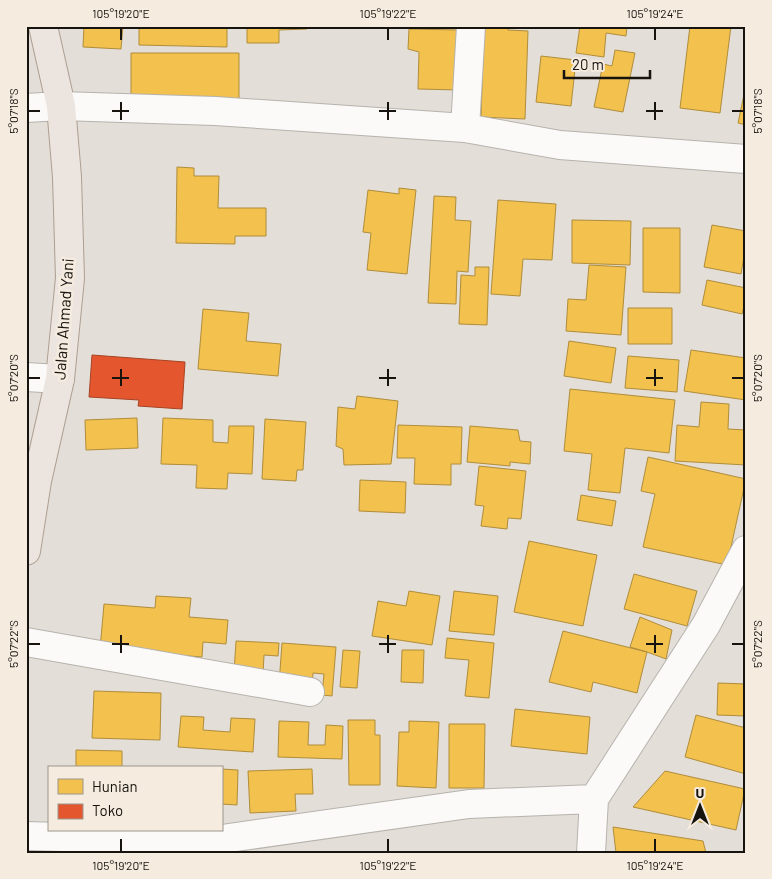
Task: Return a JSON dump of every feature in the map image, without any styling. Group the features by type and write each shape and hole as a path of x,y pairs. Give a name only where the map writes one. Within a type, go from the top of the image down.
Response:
{"main road":[{"name":"Jalan Ahmad Yani","path":"26,551 37,482 60,379 70,278 67,177 61,106 43,26"}],"street":[{"path":"465,128 471,26"},
{"path":"26,108 61,106 215,111 465,128 560,145 746,159"},
{"path":"26,377 60,379"},
{"path":"591,853 594,799 706,625 746,550"},
{"path":"26,642 310,692"},
{"path":"26,836 208,841 470,804 594,799"}],"building: Hunian":[{"path":"84,26 123,26 121,49 83,47"},
{"path":"139,26 227,26 227,47 139,45"},
{"path":"247,26 307,26 307,29 279,30 279,43 247,43"},
{"path":"484,26 508,26 508,30 528,31 525,119 481,117"},
{"path":"580,26 627,26 626,36 606,33 604,57 576,53"},
{"path":"690,26 731,26 720,113 680,108"},
{"path":"409,29 460,30 459,90 418,89 419,52 408,49"},
{"path":"615,50 635,53 623,112 594,107 603,64 612,66"},
{"path":"131,53 239,53 239,100 131,100"},
{"path":"541,56 576,60 571,106 536,102"},
{"path":"746,85 746,125 738,123"},
{"path":"177,167 194,168 194,176 219,176 218,208 266,208 266,236 235,236 235,244 176,243"},
{"path":"399,188 416,190 407,274 367,270 371,233 363,232 368,190 399,194"},
{"path":"434,196 456,197 455,220 471,221 468,272 457,271 456,304 428,303"},
{"path":"498,200 556,204 552,260 523,259 520,296 491,294"},
{"path":"572,220 631,221 630,265 572,263"},
{"path":"712,225 746,231 746,245 741,274 704,267"},
{"path":"643,228 680,228 680,293 643,292"},
{"path":"589,265 626,267 621,335 566,331 568,299 586,300"},
{"path":"475,267 489,267 487,325 459,324 461,275 475,276"},
{"path":"707,280 746,288 746,299 742,314 702,305"},
{"path":"628,308 672,308 672,344 628,344"},
{"path":"203,309 249,313 246,341 281,344 278,376 198,369"},
{"path":"569,341 616,348 611,383 564,376"},
{"path":"691,350 746,358 746,400 684,391"},
{"path":"628,356 679,360 677,392 625,388"},
{"path":"570,389 675,400 669,453 625,448 620,493 588,490 592,454 564,451"},
{"path":"357,396 398,401 391,464 344,465 343,449 336,446 338,407 355,409"},
{"path":"701,402 729,404 728,429 746,430 746,465 675,461 677,425 699,427"},
{"path":"137,418 138,448 86,450 85,420"},
{"path":"163,418 213,420 213,442 228,443 229,426 254,426 252,474 228,473 227,489 196,488 197,465 161,464"},
{"path":"265,419 306,422 303,470 297,470 296,481 262,479"},
{"path":"398,425 462,427 461,464 451,464 451,485 414,484 415,458 397,458"},
{"path":"470,426 518,430 520,441 531,442 530,464 510,462 510,466 467,462"},
{"path":"648,457 746,479 727,565 643,547 655,494 641,491"},
{"path":"479,466 526,471 521,519 508,518 507,529 481,526 484,506 475,505"},
{"path":"360,480 406,482 405,513 359,511"},
{"path":"581,495 616,501 612,526 577,520"},
{"path":"529,541 597,555 583,626 514,612"},
{"path":"634,574 697,591 687,626 624,609"},
{"path":"409,591 440,596 432,645 372,636 378,601 406,606"},
{"path":"454,591 498,596 494,635 449,631"},
{"path":"156,596 191,598 189,617 228,620 226,644 203,642 202,657 100,649 104,604 155,608"},
{"path":"640,617 672,630 666,659 630,647"},
{"path":"563,631 647,652 637,693 593,682 591,692 549,682"},
{"path":"447,638 494,643 489,698 465,696 469,660 445,658"},
{"path":"236,641 279,643 278,656 264,655 263,674 234,672"},
{"path":"282,643 336,647 332,696 322,695 324,674 313,673 312,687 279,684"},
{"path":"343,650 360,651 357,688 340,687"},
{"path":"402,650 424,650 423,683 401,682"},
{"path":"718,683 746,684 746,716 717,715"},
{"path":"94,691 161,693 160,740 92,738"},
{"path":"515,709 590,717 587,754 511,746"},
{"path":"696,715 746,728 746,774 685,757"},
{"path":"181,716 204,717 203,730 230,732 231,718 255,719 253,752 178,747"},
{"path":"348,720 375,720 375,735 380,735 380,785 349,785"},
{"path":"279,721 309,722 308,745 325,745 326,725 343,726 342,759 278,757"},
{"path":"409,721 439,722 436,788 397,786 399,732 409,732"},
{"path":"449,724 485,724 484,788 449,788"},
{"path":"76,750 122,751 122,766 76,766"},
{"path":"222,769 238,770 237,805 222,804"},
{"path":"312,769 313,794 295,794 296,811 250,813 248,771"},
{"path":"665,771 745,789 736,830 633,807"},
{"path":"613,827 703,841 706,853 616,853"}],"building: Toko":[{"path":"92,355 185,362 182,409 138,406 139,400 89,397"}]}
